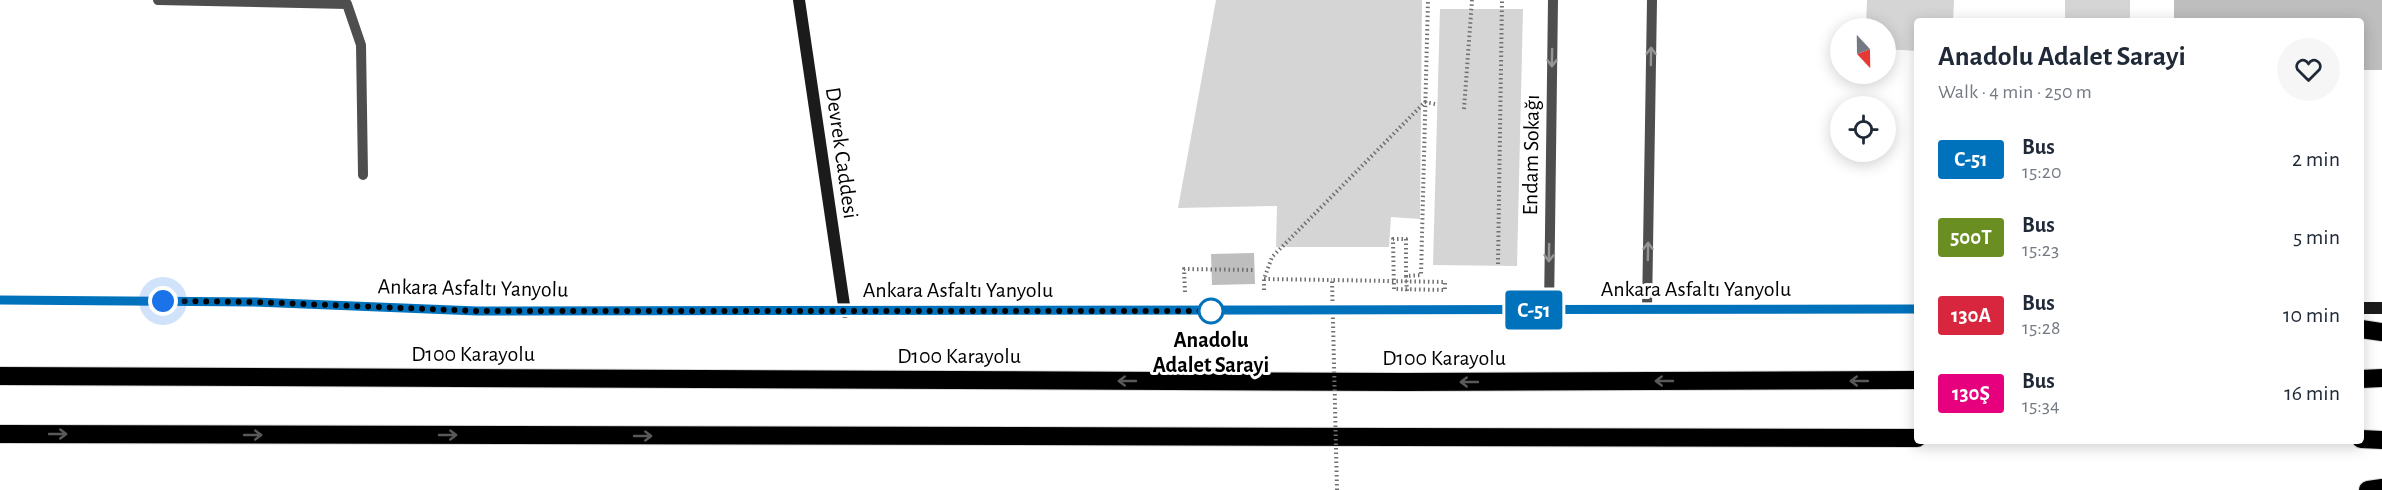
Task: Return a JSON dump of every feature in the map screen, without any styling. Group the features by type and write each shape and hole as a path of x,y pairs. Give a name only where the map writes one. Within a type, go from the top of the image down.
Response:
{"highway":[{"path":"2364,329 2382,332"},
{"name":"D100 Karayolu","path":"0,376 1403,382 1914,380"},
{"path":"2364,379 2382,378"},
{"path":"0,434 1914,438"},
{"path":"2364,440 2382,440"},
{"path":"2368,490 2382,488"}],"main road":[{"name":"Devrek Caddesi","path":"799,0 844,312"},
{"name":"Ankara Asfaltı Yanyolu","path":"0,300 255,302 477,311 1914,309"},
{"path":"2364,308 2382,308"}],"lane":[{"path":"158,0 347,4 361,45 363,175"},
{"name":"Endam Sokağı","path":"1549,310 1552,0"},
{"path":"1647,310 1652,0"}],"path":[{"path":"1406,276 1421,275 1428,0"},
{"path":"1464,109 1472,0"},
{"path":"1498,264 1502,0"},
{"path":"1425,102 1435,104"},
{"path":"1264,293 1264,279 1272,257 1425,102"},
{"path":"1264,279 1332,280 1444,282 1445,290 1394,290 1393,239 1406,240 1406,276 1407,293 1384,293"},
{"path":"1185,311 1184,269 1254,270"},
{"path":"1332,280 1337,490"},
{"path":"1324,293 1336,293"}],"shaded area":[{"path":"1216,0 1422,0 1420,219 1391,217 1389,247 1276,247 1277,206 1178,208"},
{"path":"1867,0 1954,0 1953,18 1914,18 1914,51 1896,50 1896,18 1866,18"},
{"path":"2065,0 2130,0 2130,18 2065,18"},
{"path":"1440,9 1523,9 1517,266 1433,265"}],"building":[{"path":"2174,0 2382,0 2382,70 2364,70 2364,18 2174,18"},
{"path":"1254,253 1255,284 1212,285 1211,254"}],"bus line":[{"name":"C-51","path":"0,300 255,302 477,311 1914,309"}],"place":[{"name":"Anadolu Adalet Sarayi","path":"1211,311"}],"route":[{"path":"163,301 255,302 477,311 1211,311"}]}
